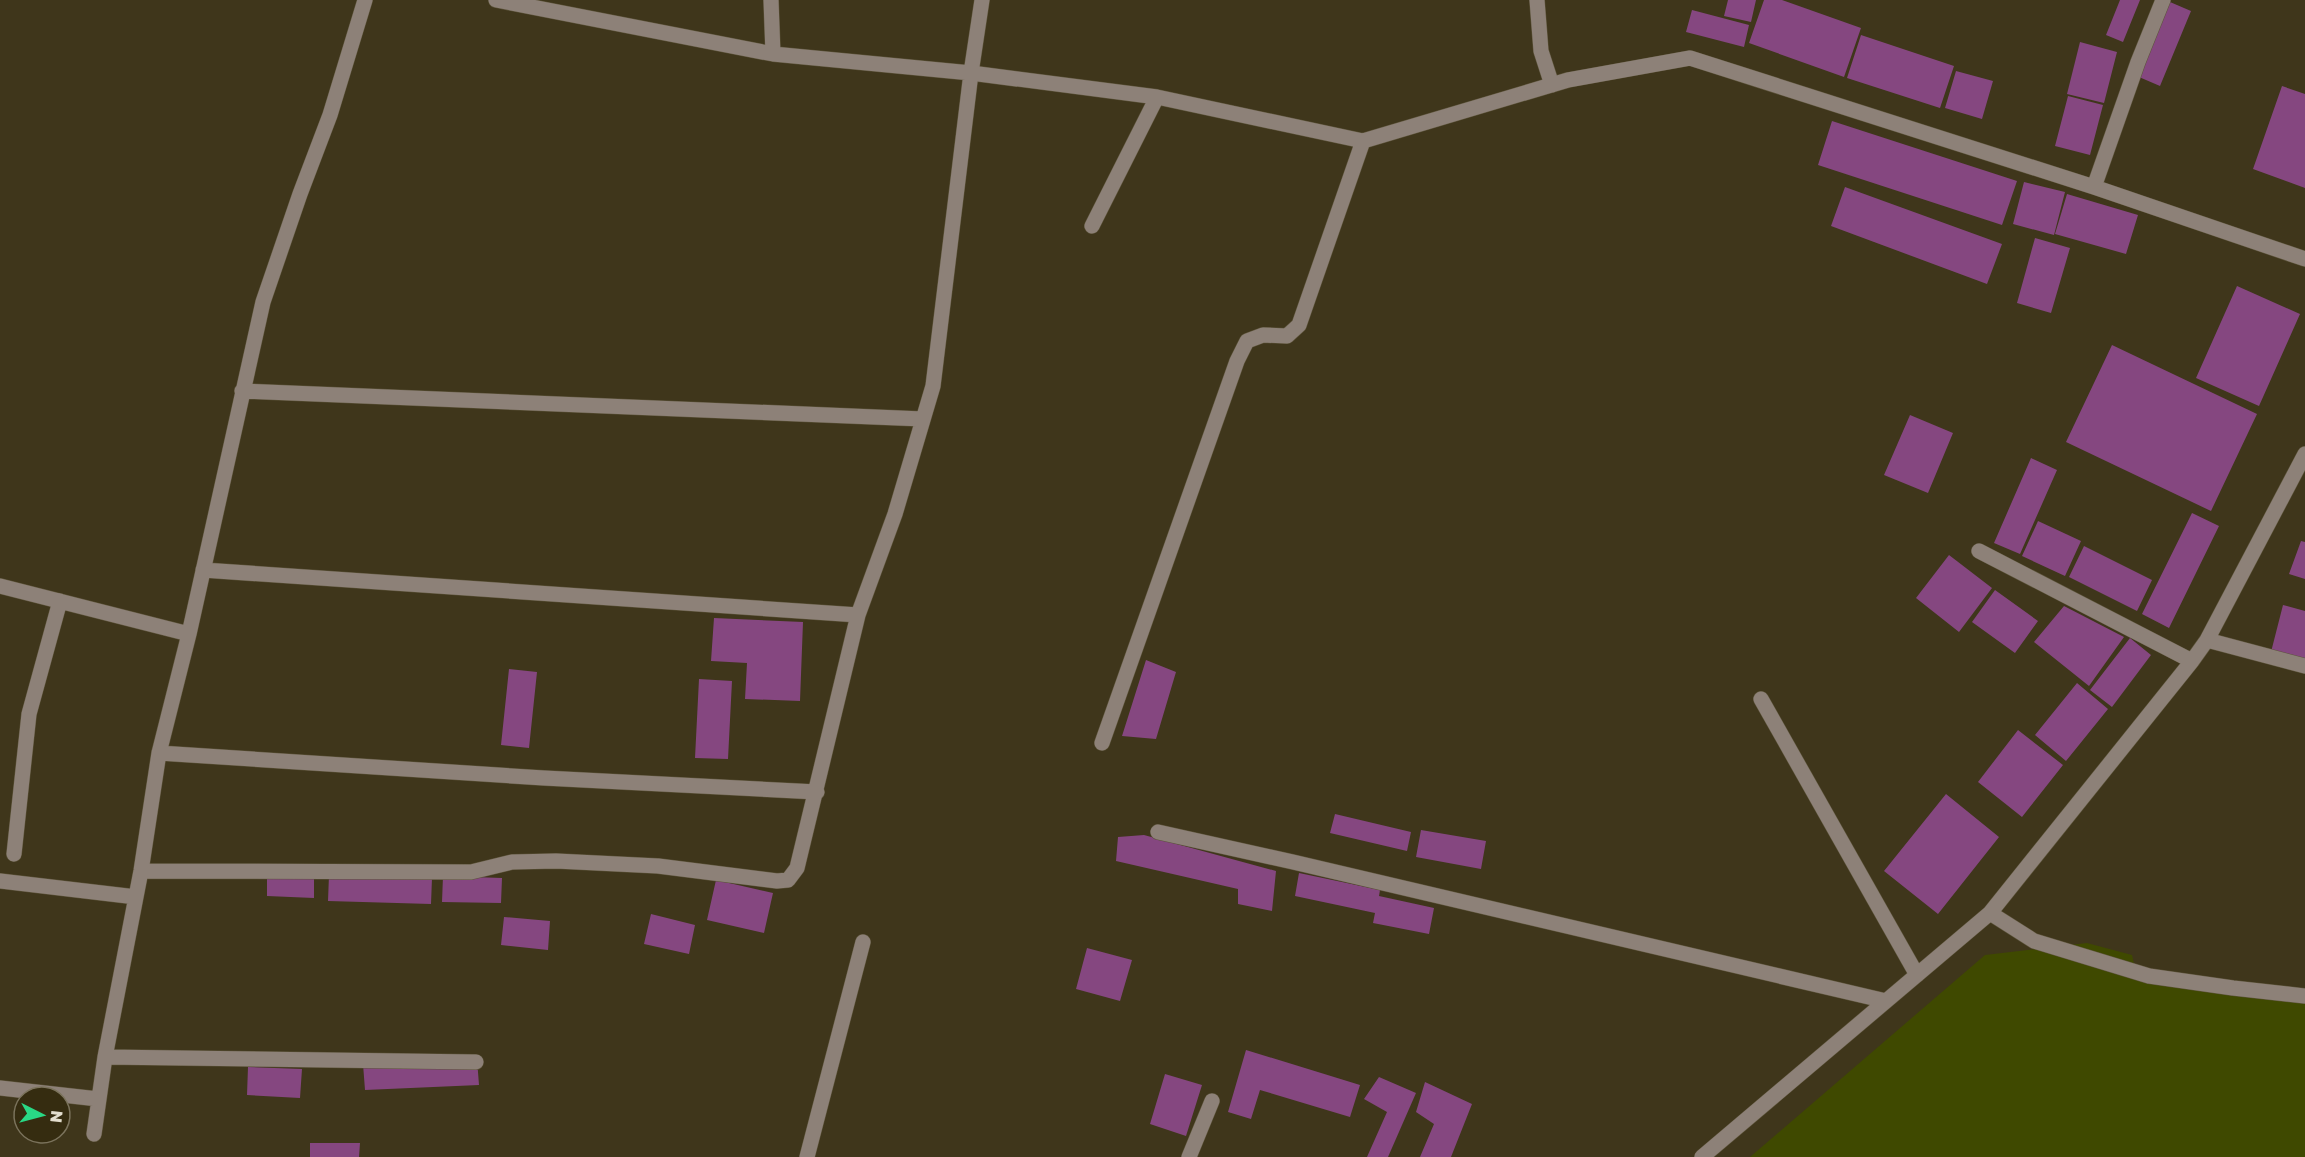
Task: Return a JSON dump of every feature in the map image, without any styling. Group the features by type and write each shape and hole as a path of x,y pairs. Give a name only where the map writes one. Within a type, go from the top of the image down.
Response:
{"street":[{"path":"94,1134 105,1057 141,870 159,753 189,634 263,302 330,115 365,0"},
{"path":"496,0 773,54 970,73 1157,97 1363,141 1568,80 1690,58 2094,187 2305,259"},
{"path":"771,0 773,54"},
{"path":"141,870 471,872 512,862 556,861 658,866 777,881 788,880 797,868 858,615 895,514 933,386 970,73 982,0"},
{"path":"1537,0 1541,51 1552,85"},
{"path":"2094,187 2138,62 2163,0"},
{"path":"1092,226 1157,97"},
{"path":"1102,743 1246,341 1263,334 1287,336 1299,325 1363,141"},
{"path":"242,391 923,419"},
{"path":"1702,1157 1990,913 2207,640 2305,454"},
{"path":"1979,551 2192,661"},
{"path":"203,570 858,615"},
{"path":"0,586 189,634"},
{"path":"14,854 29,714 60,601"},
{"path":"2207,640 2305,666"},
{"path":"1761,699 1917,975"},
{"path":"159,753 544,778 817,792"},
{"path":"1158,832 1886,1001"},
{"path":"0,881 136,897"},
{"path":"1990,913 2034,942 2149,976 2305,996"},
{"path":"807,1157 863,942"},
{"path":"105,1057 476,1062"},
{"path":"0,1088 98,1100"},
{"path":"1189,1157 1212,1101"}],"green space":[{"path":"2087,943 2132,955 2136,973 2305,1001 2305,1157 1750,1157 1985,955"}],"building":[{"path":"1728,0 1756,0 1751,22 1724,16"},
{"path":"1764,0 1782,0 1861,28 1844,77 1749,43"},
{"path":"2120,0 2140,0 2123,42 2106,35"},
{"path":"2170,2 2191,11 2160,86 2139,77"},
{"path":"1692,10 1749,25 1744,47 1686,32"},
{"path":"1861,35 1954,66 1940,108 1847,78"},
{"path":"2080,42 2117,52 2104,103 2067,94"},
{"path":"1956,71 1993,81 1982,119 1945,108"},
{"path":"2282,86 2305,94 2305,188 2253,169"},
{"path":"2068,96 2103,105 2090,155 2055,146"},
{"path":"1832,121 2017,181 2002,225 1818,165"},
{"path":"2024,182 2065,192 2054,235 2013,224"},
{"path":"1845,187 2002,244 1987,284 1831,226"},
{"path":"2067,194 2138,215 2126,254 2055,234"},
{"path":"2035,238 2070,248 2051,313 2017,303"},
{"path":"2237,286 2300,314 2259,406 2196,378"},
{"path":"2112,345 2257,414 2211,511 2066,442"},
{"path":"1910,415 1953,433 1928,493 1884,475"},
{"path":"2031,458 2057,470 2020,554 1994,543"},
{"path":"2192,513 2219,526 2169,628 2142,614"},
{"path":"2038,521 2081,541 2065,576 2022,556"},
{"path":"2301,541 2305,542 2305,579 2289,574"},
{"path":"2084,546 2152,580 2137,611 2069,577"},
{"path":"1949,555 1992,588 1959,632 1916,598"},
{"path":"1995,590 2038,621 2015,653 1972,622"},
{"path":"2283,605 2305,611 2305,661 2271,652"},
{"path":"2064,606 2124,637 2089,686 2034,642"},
{"path":"714,618 803,622 800,701 745,699 747,663 711,661"},
{"path":"2130,638 2151,655 2112,707 2090,690"},
{"path":"1146,660 1176,672 1156,739 1122,736"},
{"path":"509,669 537,672 529,748 501,745"},
{"path":"699,679 732,681 728,759 695,758"},
{"path":"2077,683 2108,709 2066,761 2035,735"},
{"path":"2018,730 2063,765 2022,817 1978,782"},
{"path":"1946,794 1999,837 1938,914 1884,871"},
{"path":"1335,814 1411,832 1407,851 1330,833"},
{"path":"1421,830 1486,841 1481,869 1416,857"},
{"path":"1144,835 1276,871 1272,911 1238,904 1238,889 1116,861 1118,837"},
{"path":"1299,873 1380,890 1379,896 1434,908 1429,934 1373,923 1375,913 1295,896"},
{"path":"267,875 314,876 314,898 267,896"},
{"path":"329,875 432,878 431,904 328,901"},
{"path":"443,876 502,878 501,903 442,902"},
{"path":"716,880 773,893 764,933 707,920"},
{"path":"651,914 695,925 689,954 644,944"},
{"path":"504,917 550,921 548,950 501,945"},
{"path":"1087,948 1132,960 1120,1001 1076,989"},
{"path":"1246,1050 1360,1085 1350,1117 1260,1090 1251,1119 1228,1112"},
{"path":"477,1059 479,1085 365,1090 363,1064"},
{"path":"248,1067 302,1069 300,1098 247,1095"},
{"path":"1165,1074 1202,1085 1186,1136 1150,1124"},
{"path":"1379,1077 1416,1093 1388,1157 1367,1157 1387,1112 1364,1099"},
{"path":"1425,1082 1472,1104 1451,1157 1420,1157 1434,1124 1416,1112"},
{"path":"310,1143 360,1143 359,1157 310,1157"}]}
